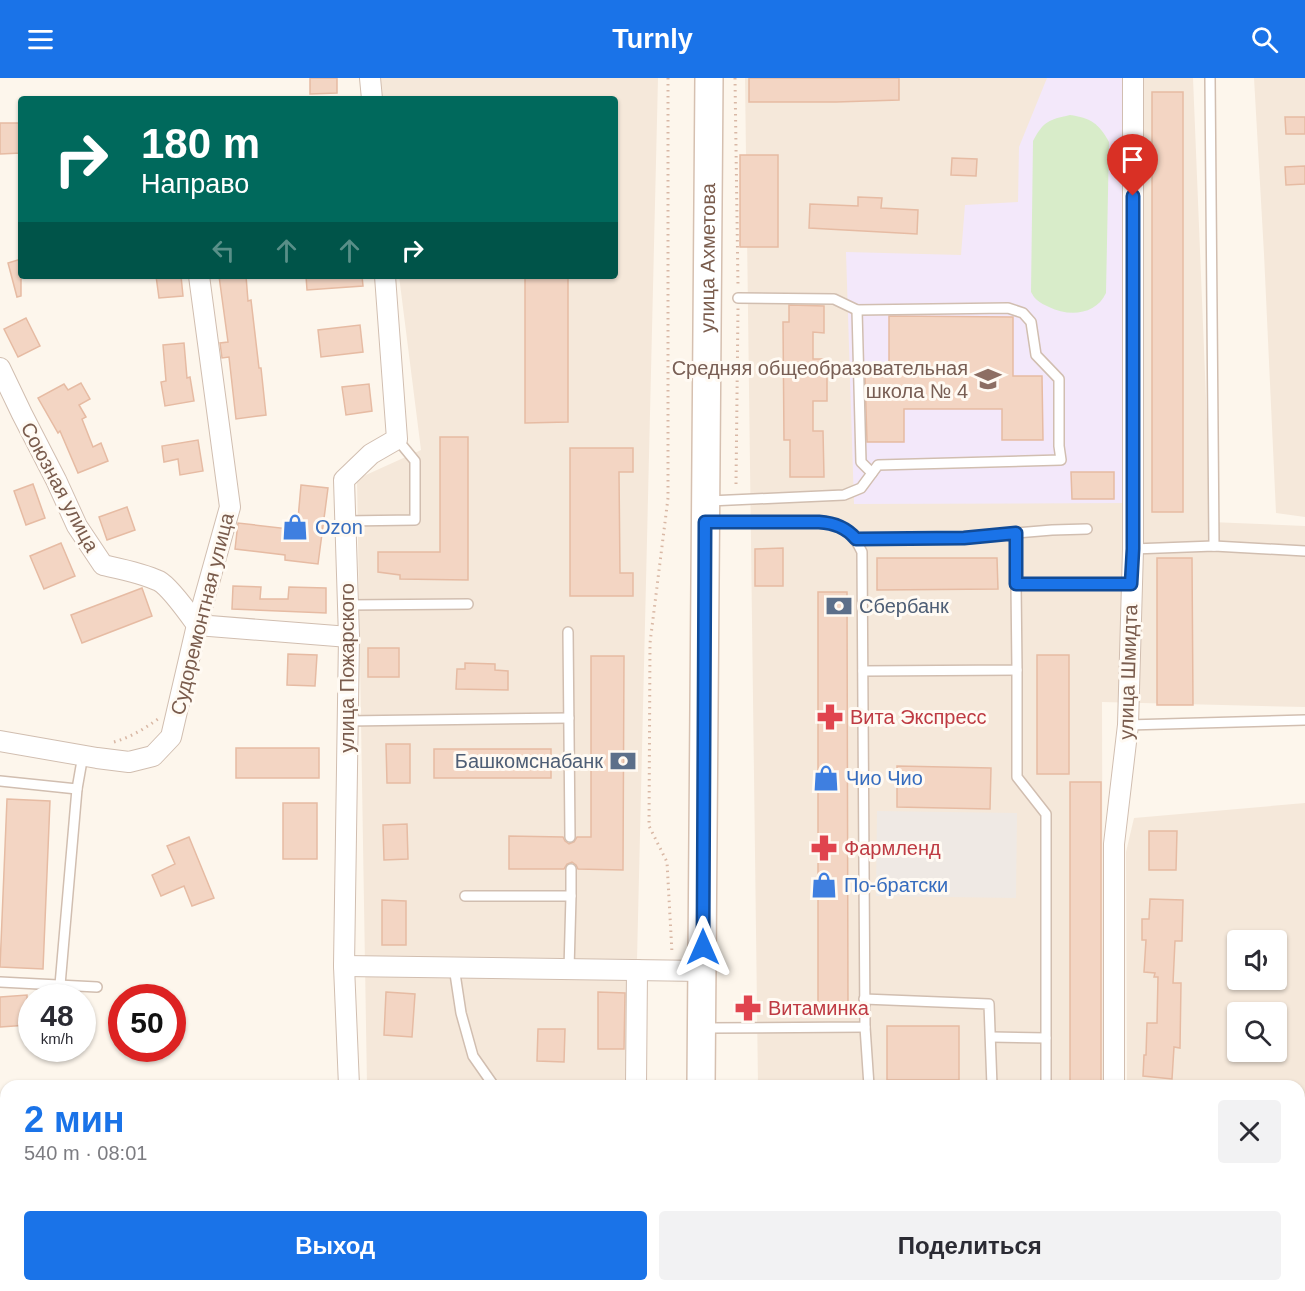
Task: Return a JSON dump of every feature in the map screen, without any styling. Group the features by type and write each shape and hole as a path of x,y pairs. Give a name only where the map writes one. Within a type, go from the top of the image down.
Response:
{"main road":[{"name":"улица Ахметова","path":"701,1080 709,78"}],"street":[{"path":"370,78 372,96"},
{"name":"улица Шмидта","path":"1114,1080 1114,844 1128,725 1133,549 1133,78"},
{"name":"Судоремонтная улица","path":"0,741 129,762 153,756 171,737 197,625 230,507 199,279"},
{"path":"385,279 397,439"},
{"name":"Союзная улица","path":"0,368 77,526 103,565 160,582 197,625"},
{"name":"улица Пожарского","path":"349,1080 344,966 349,637 344,480 371,454 397,439"},
{"path":"197,625 349,637"},
{"path":"344,966 703,971"},
{"path":"636,1080 637,970"}],"lane":[{"path":"1210,78 1214,546"},
{"path":"706,512 844,495 861,488 878,465 1061,460 1059,379 1036,355 1031,322 1023,313 1008,308 857,310 834,299 738,298"},
{"path":"857,310 861,462 872,473"},
{"path":"345,521 414,520 415,461 397,439"},
{"path":"706,512 832,523 851,534 862,552 864,999 868,1080"},
{"path":"856,539 964,538 1052,530 1087,530"},
{"path":"1016,533 1017,777 1046,814 1046,1080"},
{"path":"1133,549 1214,546 1305,551"},
{"path":"1016,584 1131,584"},
{"path":"348,605 468,604"},
{"path":"568,632 570,837"},
{"path":"863,671 1017,670"},
{"path":"347,721 569,718"},
{"path":"1128,725 1305,720"},
{"path":"60,984 77,789 83,755"},
{"path":"0,782 77,789"},
{"path":"569,969 570,869"},
{"path":"465,896 571,896"},
{"path":"454,967 461,1013 473,1056 490,1080"},
{"path":"0,982 40,984"},
{"path":"864,999 989,1004 993,1080"},
{"path":"701,1028 865,1027"},
{"path":"991,1037 1046,1038"}],"path":[{"path":"668,78 668,498 650,644 649,826 667,862 673,970"},
{"path":"735,78 738,298 736,484"},
{"path":"105,742 114,742 131,736 159,718"}],"shaded area":[{"path":"374,78 658,78 634,1080 367,1080 357,479 421,450 399,279 618,279 618,96 376,96"},
{"path":"745,78 1193,78 1211,522 1305,526 1305,707 1102,702 1103,1080 758,1080"},
{"name":"Средняя общеобразовательная школа № 4","path":"1047,78 1124,78 1126,503 854,504 846,252 961,255 965,205 1018,202 1019,147"},
{"path":"1254,78 1305,78 1305,517 1276,513"},
{"path":"1305,803 1305,1080 1127,1080 1126,852 1134,818"},
{"path":"877,811 1017,813 1016,898 876,896"}],"green space":[{"path":"1070,115 1093,122 1102,130 1109,142 1106,293 1096,306 1073,313 1044,305 1031,292 1033,141 1047,122"}],"building":[{"path":"310,78 337,78 337,93 310,94"},
{"path":"749,78 899,78 899,100 749,102"},
{"path":"1152,92 1183,92 1183,512 1152,512"},
{"path":"1285,117 1305,117 1305,134 1286,134"},
{"path":"0,123 18,123 18,153 0,154"},
{"path":"740,155 778,155 778,247 740,247"},
{"path":"952,158 977,159 976,176 951,175"},
{"path":"1305,166 1305,184 1286,185 1285,167"},
{"path":"858,197 882,198 881,208 918,210 917,234 809,228 810,204 858,206"},
{"path":"18,260 21,296 17,297 8,263"},
{"path":"156,279 181,279 183,296 159,298"},
{"path":"219,279 246,279 259,368 261,368 266,415 236,419 229,357 222,358 220,343 228,342"},
{"path":"306,279 362,279 363,286 307,290"},
{"path":"525,279 568,279 568,422 525,423"},
{"path":"789,305 824,306 824,333 813,332 813,359 827,359 827,401 813,401 813,431 823,431 824,477 790,477 790,440 784,440 783,322 789,322"},
{"path":"889,316 1013,317 1013,376 1042,376 1043,440 1002,440 1002,409 904,409 904,442 867,442 865,376 889,376"},
{"path":"26,318 40,346 18,357 4,329"},
{"path":"360,325 363,352 321,357 318,330"},
{"path":"184,343 187,378 190,377 194,401 165,406 161,382 166,381 163,345"},
{"path":"81,383 90,399 79,405 86,417 82,419 93,447 101,443 108,461 78,473 60,431 58,433 38,398 64,384 68,390"},
{"path":"369,384 372,411 346,415 342,387"},
{"path":"440,437 468,437 468,580 400,579 400,575 378,572 378,552 440,552"},
{"path":"198,440 203,471 180,475 178,459 164,462 162,446"},
{"path":"570,448 633,448 633,472 619,472 620,573 633,573 633,596 570,596"},
{"path":"1071,472 1114,472 1114,499 1072,499"},
{"path":"33,484 45,518 26,525 14,491"},
{"path":"301,485 328,488 318,564 285,560 285,555 235,549 238,523 289,529 290,518 298,519"},
{"path":"127,507 135,530 107,540 99,517"},
{"path":"61,543 75,576 44,589 30,556"},
{"path":"783,548 783,586 755,586 755,549"},
{"path":"877,558 997,558 998,589 877,590"},
{"path":"1157,558 1192,558 1193,705 1157,705"},
{"path":"233,586 261,587 260,599 288,599 289,587 326,588 326,613 232,609"},
{"path":"142,588 152,616 82,643 71,615"},
{"path":"818,592 847,592 848,1013 818,1013"},
{"path":"368,648 399,648 399,677 368,677"},
{"path":"288,654 317,655 315,686 287,685"},
{"path":"1037,655 1069,655 1069,774 1037,774"},
{"path":"591,656 624,656 623,870 578,869 572,862 564,869 509,869 509,836 563,837 569,844 577,837 591,837"},
{"path":"465,663 495,664 495,670 508,671 508,690 456,689 457,669 465,669"},
{"path":"386,744 410,744 410,783 387,783"},
{"path":"236,748 319,748 319,778 236,778"},
{"path":"434,749 551,749 551,778 434,778"},
{"path":"897,766 991,768 990,809 897,807"},
{"path":"1070,782 1101,782 1101,1080 1070,1080"},
{"path":"7,799 50,801 43,969 0,967"},
{"path":"283,803 317,803 317,859 283,859"},
{"path":"407,824 408,859 384,860 383,825"},
{"path":"1149,831 1177,831 1176,870 1149,870"},
{"path":"189,837 214,898 192,906 184,886 161,896 152,875 175,864 167,846"},
{"path":"1150,899 1183,900 1182,941 1175,941 1173,983 1181,983 1180,1048 1174,1047 1172,1079 1143,1076 1147,1023 1157,1023 1158,977 1154,977 1155,973 1144,972 1146,940 1142,940 1142,919 1149,919"},
{"path":"382,900 406,901 406,945 382,945"},
{"path":"386,992 415,994 412,1037 384,1035"},
{"path":"598,992 625,993 624,1049 598,1049"},
{"path":"18,996 18,1026 0,1027 0,997"},
{"path":"887,1026 959,1026 959,1080 887,1080"},
{"path":"538,1029 565,1029 564,1062 537,1061"}],"place":[{"name":"Средняя общеобразовательная школа № 4","path":"988,379"},
{"name":"Ozon","path":"295,527"},
{"name":"Сбербанк","path":"839,606"},
{"name":"Вита Экспресс","path":"830,717"},
{"name":"Башкомснабанк","path":"623,761"},
{"name":"Чио Чио","path":"826,778"},
{"name":"Фармленд","path":"824,848"},
{"name":"По-братски","path":"824,885"},
{"name":"Витаминка","path":"748,1008"}],"route":[{"path":"703,947 705,522 832,523 856,539 964,538 1016,533 1016,584 1131,584 1133,549 1133,196"}]}
